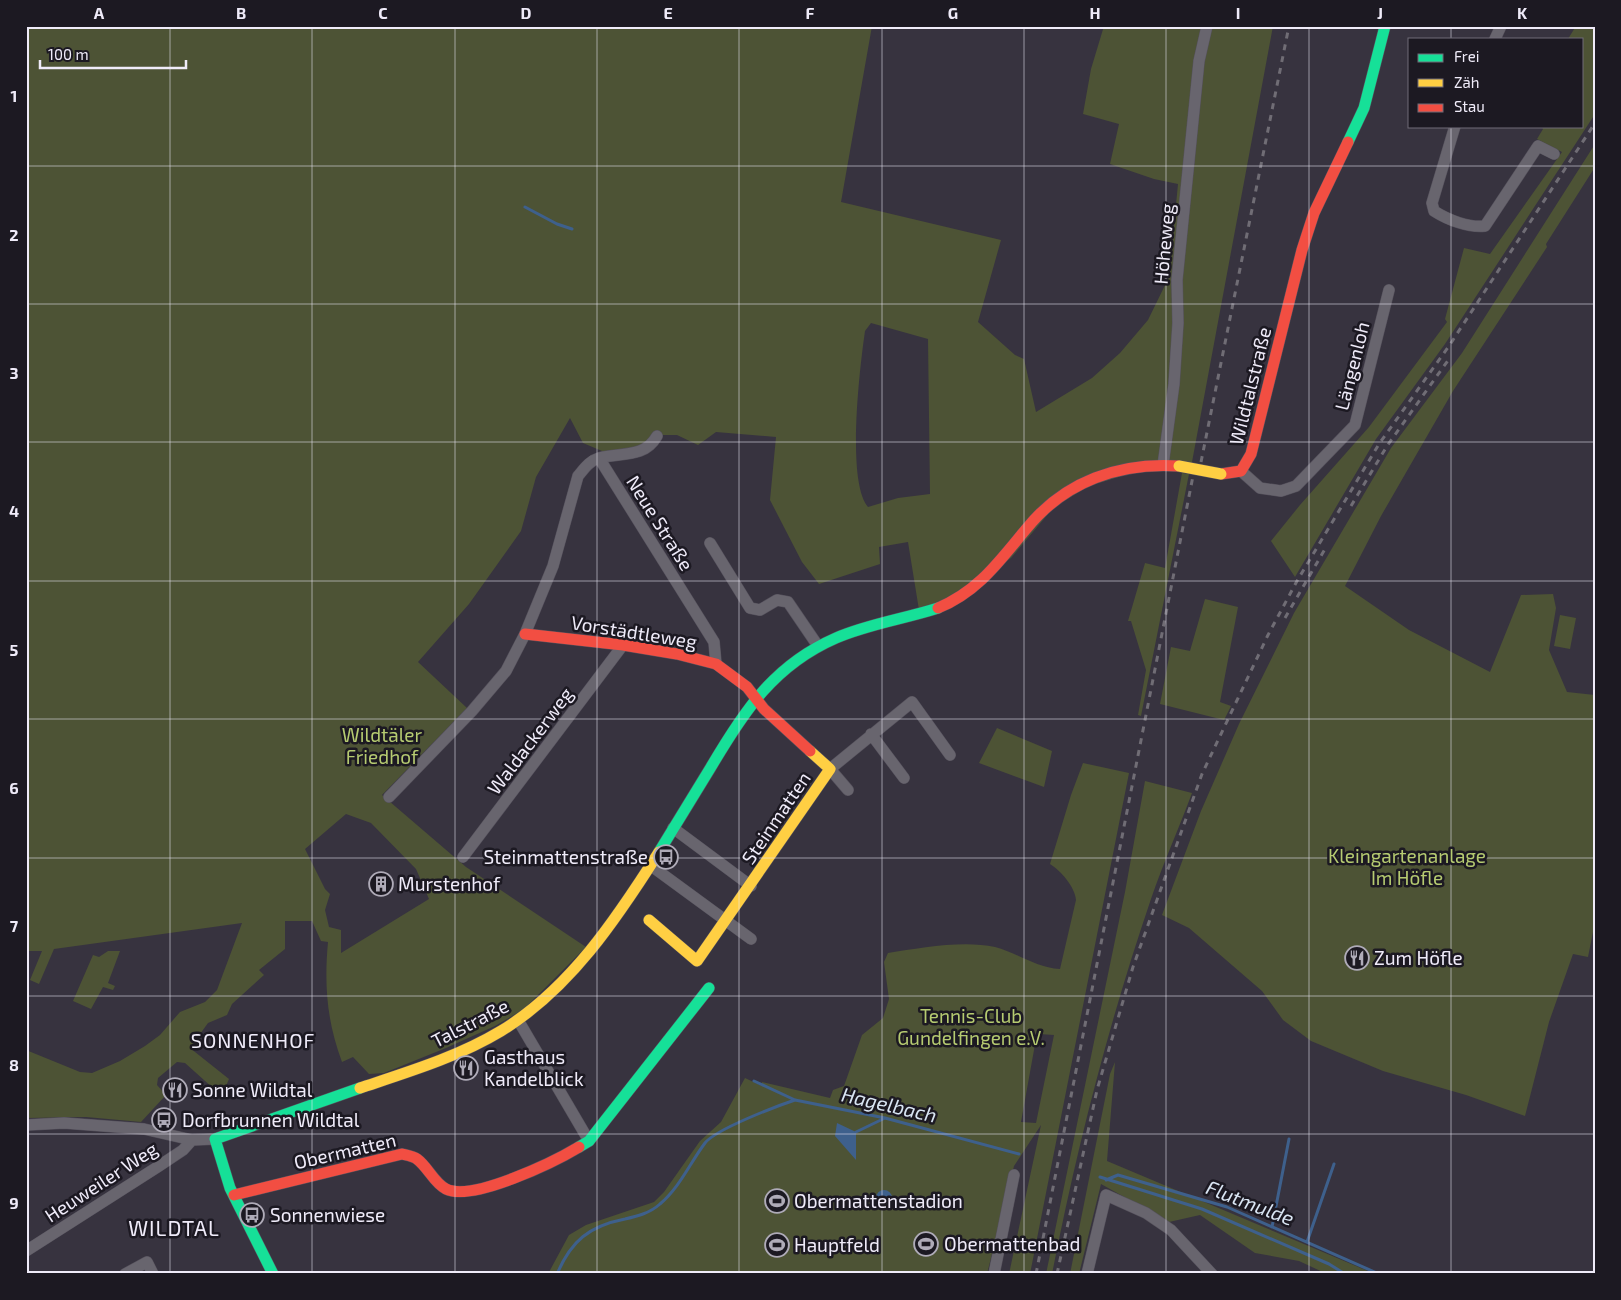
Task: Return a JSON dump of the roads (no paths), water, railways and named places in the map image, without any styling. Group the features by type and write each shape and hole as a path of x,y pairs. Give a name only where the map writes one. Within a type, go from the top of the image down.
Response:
{"street":[{"name":"Höheweg","path":"1163,465 1174,384 1178,323 1177,280 1199,61 1207,26"},
{"name":"Wildtalstraße","path":"820,645 862,628 935,610 956,601 980,584 1034,519 1061,493 1077,484 1110,472 1149,465 1179,466 1221,474 1241,470 1251,454 1302,250 1314,212 1364,108 1385,26"},
{"path":"1495,38 1501,26"},
{"path":"1454,128 1432,204 1434,211 1449,219 1477,227 1485,226 1538,146 1554,154"},
{"name":"Längenloh","path":"1241,470 1260,488 1281,491 1296,486 1355,425 1389,290"},
{"name":"Neue Straße","path":"657,436 654,442 631,455 599,458 714,642 716,664"},
{"path":"389,797 472,711 506,671 525,634 553,566 578,476 587,464 599,458"},
{"path":"710,543 750,608 760,610 777,600 788,602 820,645"},
{"name":"Vorstädtleweg","path":"525,634 623,645 676,654 716,664 747,687 756,697"},
{"name":"Waldackerweg","path":"463,857 623,645"},
{"name":"Talstraße","path":"26,1125 64,1123 144,1129 192,1140 216,1140 270,1122 436,1060 486,1039 518,1020 563,980 584,956 650,865 756,697 786,668 820,645"},
{"name":"Steinmatten","path":"756,697 764,709 830,769 848,790"},
{"path":"904,778 870,735 912,702 950,755"},
{"name":"Steinmatten","path":"649,920 697,960 751,886 830,769 870,735"},
{"name":"Steinmatten","path":"673,828 751,886"},
{"path":"650,865 751,939"},
{"name":"Obermatten","path":"234,1195 402,1154 416,1158 449,1192 466,1193 522,1175 555,1161 589,1141 709,988"},
{"path":"518,1020 589,1141"},
{"name":"Heuweiler Weg","path":"26,1251 183,1150 192,1140"},
{"path":"216,1140 216,1148 234,1195 269,1272"},
{"path":"994,1274 1014,1175"},
{"path":"1087,1274 1106,1195 1146,1213 1171,1230 1212,1274"},
{"path":"125,1274 147,1262 153,1274"}],"water":[{"path":"837,1123 856,1132 856,1160 835,1136"},
{"path":"881,1190 887,1190 892,1195 890,1204 881,1206 876,1201 876,1195"}],"waterway":[{"path":"525,207 557,224 572,229"},
{"name":"Hagelbach","path":"754,1081 795,1100 885,1118 1019,1154"},
{"name":"Flutmulde","path":"557,1274 568,1252 591,1231 612,1222 644,1214 660,1204 673,1190 711,1137 747,1118 795,1100"},
{"path":"856,1132 885,1118"},
{"path":"1272,1227 1289,1139"},
{"path":"1307,1242 1334,1164"},
{"name":"Flutmulde","path":"1106,1180 1118,1175 1227,1207 1379,1274"},
{"name":"Hagelbach","path":"1100,1177 1202,1209 1329,1264 1345,1274"}],"railway":[{"path":"1201,462 1289,26"},
{"path":"1057,1274 1097,1090 1133,967 1202,774 1268,635 1297,581 1379,444 1449,346 1595,123"},
{"path":"1351,506 1387,446 1449,359"},
{"path":"1036,1274 1193,476"},
{"path":"1285,618 1325,549"}],"place":[{"name":"Steinmattenstraße","path":"666,857"},
{"name":"Murstenhof","path":"381,884"},
{"name":"Zum Höfle","path":"1357,958"},
{"name":"Gasthaus Kandelblick","path":"466,1068"},
{"name":"Sonne Wildtal","path":"175,1090"},
{"name":"Dorfbrunnen Wildtal","path":"164,1120"},
{"name":"Obermattenstadion","path":"777,1201"},
{"name":"Sonnenwiese","path":"252,1215"},
{"name":"Obermattenbad","path":"926,1244"},
{"name":"Hauptfeld","path":"777,1245"}],"district":[{"name":"SONNENHOF","path":"253,1041"},
{"name":"WILDTAL","path":"174,1229"}],"park label":[{"name":"Wildtäler Friedhof","path":"382,746"},
{"name":"Kleingartenanlage Im Höfle","path":"1407,867"},
{"name":"Tennis-Club Gundelfingen e.V.","path":"971,1027"}]}
